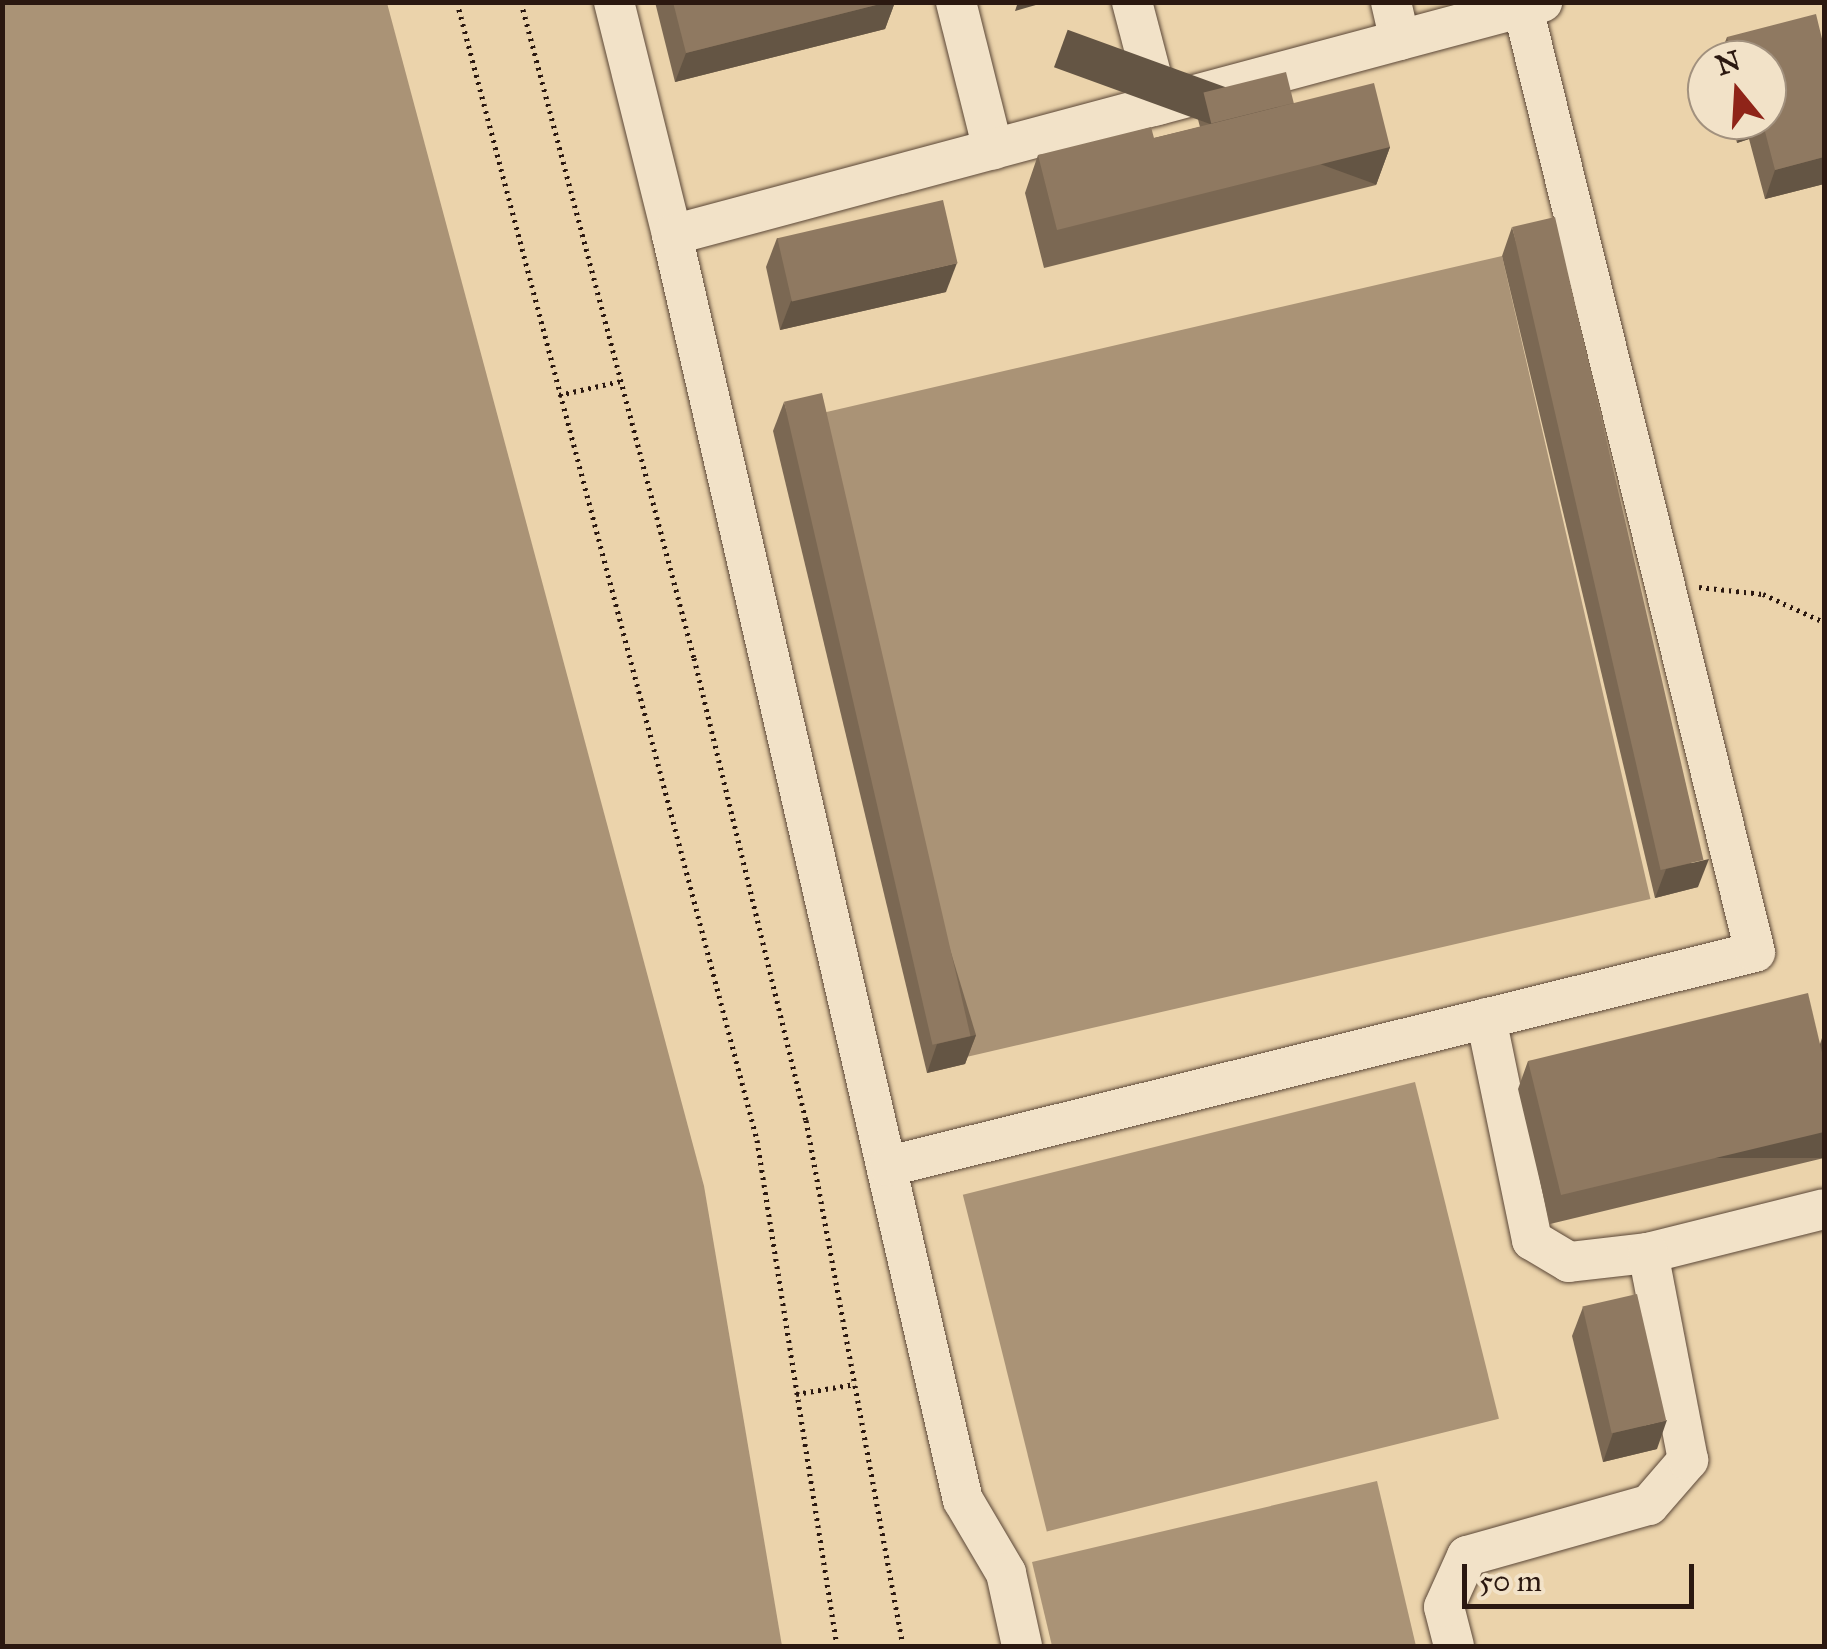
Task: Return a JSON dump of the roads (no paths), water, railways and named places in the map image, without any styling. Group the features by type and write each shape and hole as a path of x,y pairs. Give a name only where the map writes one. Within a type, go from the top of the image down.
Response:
{"lane":[{"path":"614,2 672,234 963,1500 1006,1573 1022,1646"},
{"path":"956,2 992,149"},
{"path":"1132,2 1159,105"},
{"path":"672,234 1159,105 1396,22 1533,5 1664,583 1755,952 889,1166"},
{"path":"1486,1018 1532,1240 1569,1262 1648,1253 1824,1208"},
{"path":"1454,1646 1444,1607 1467,1556 1649,1504 1688,1460 1648,1253"}]}
